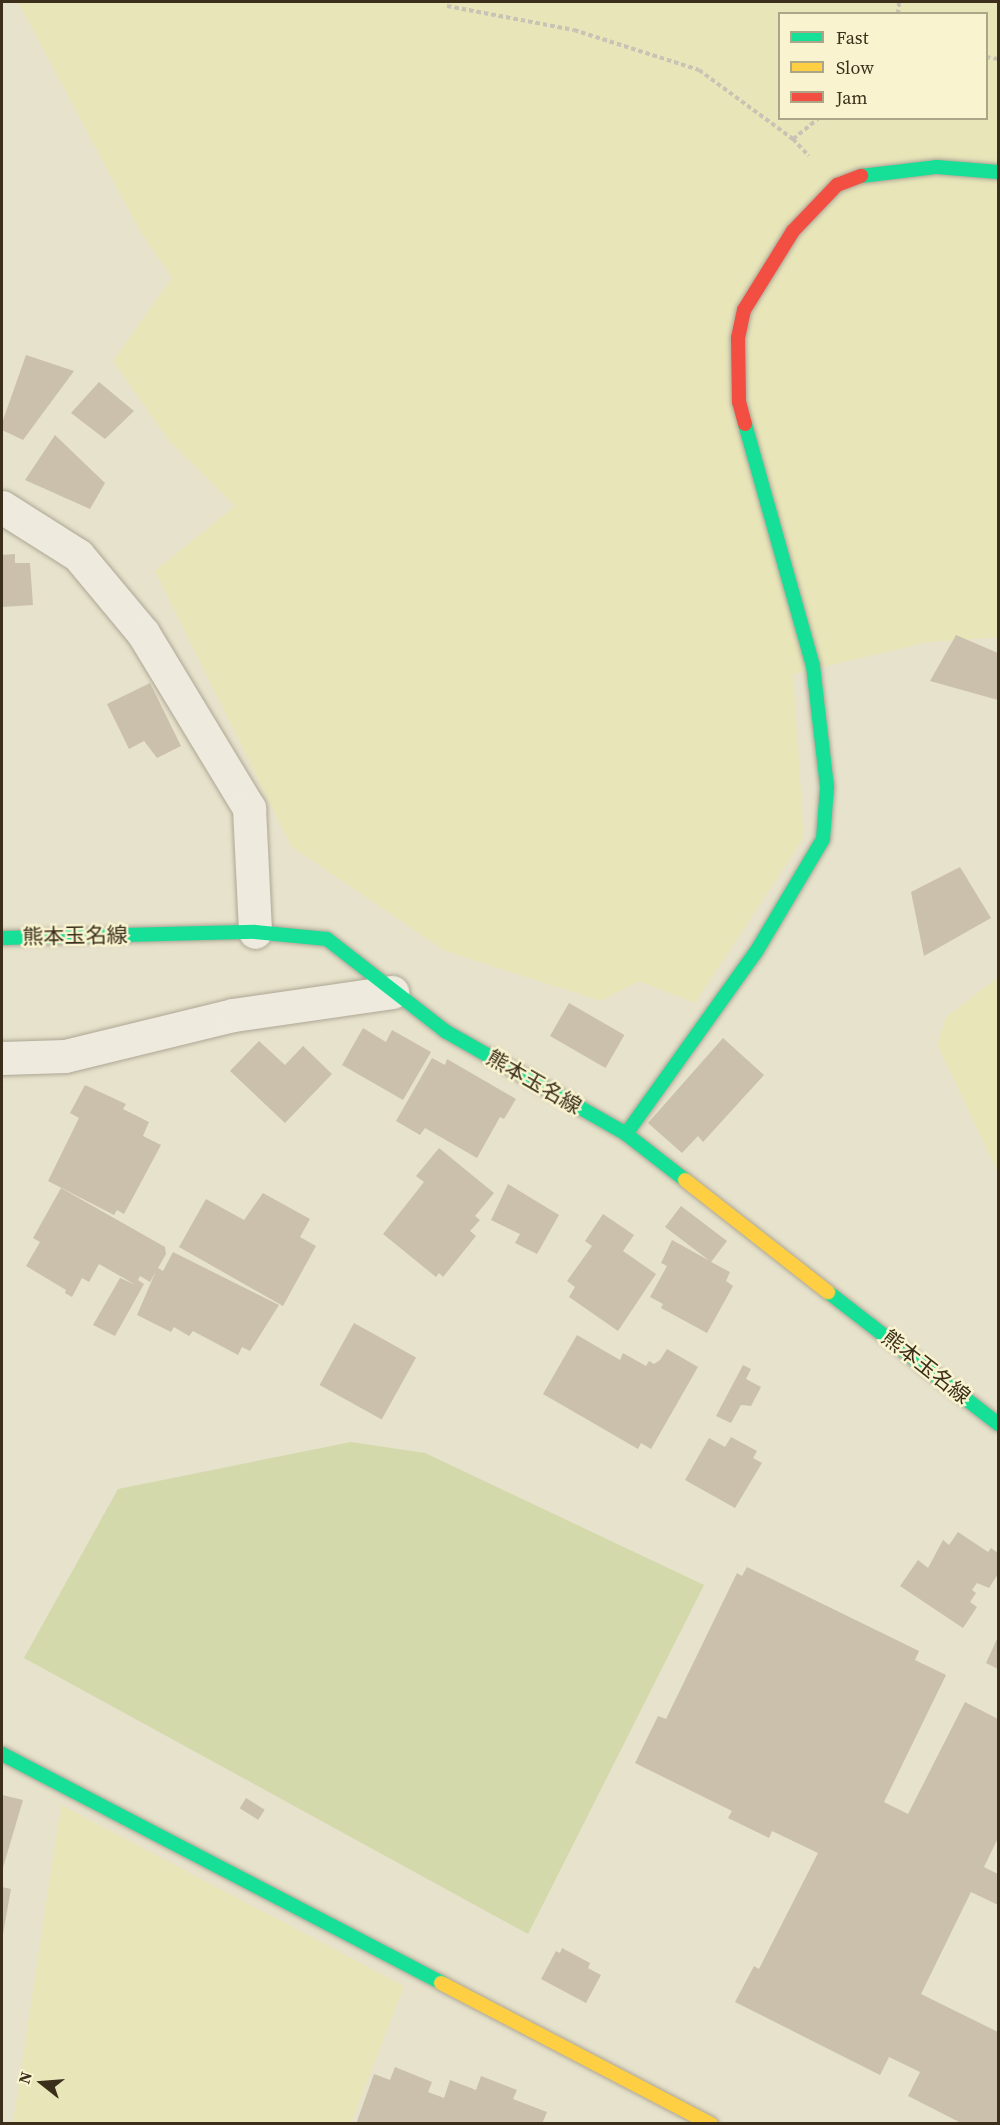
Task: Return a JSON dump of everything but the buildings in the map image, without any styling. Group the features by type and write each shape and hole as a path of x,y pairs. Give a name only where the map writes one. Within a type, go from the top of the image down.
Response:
{"street":[{"path":"626,1134 756,952 823,839 827,787 813,666 739,402 738,338 744,310 793,231 837,185 874,172 937,166 999,172"},
{"path":"2,507 78,555 143,633 249,808 255,932"},
{"name":"熊本玉名線","path":"2,938 255,932 327,939 392,992 445,1031 626,1134 999,1424"},
{"path":"2,1058 65,1056 232,1015 392,992"},
{"path":"2,1754 711,2124"}],"path":[{"path":"447,6 574,30 699,70 793,139 837,185"},
{"path":"793,139 817,120"}],"shaded area":[{"path":"18,2 998,2 998,637 928,642 793,674 804,837 695,1003 639,981 601,1001 445,951 291,846 155,571 235,506 170,442 113,361 172,278 140,231"},
{"path":"998,977 998,1173 937,1044 946,1017"},
{"path":"61,1805 404,1986 351,2123 13,2123"}],"green space":[{"path":"351,1442 425,1453 704,1585 528,1934 24,1658 118,1489"}],"traffic: fast":[{"path":"861,176 937,167 998,172"},
{"path":"626,1134 756,952 823,839 827,787 813,666 745,424"},
{"path":"2,938 255,932 327,939 445,1031 626,1134 685,1180"},
{"path":"828,1292 998,1424"},
{"path":"2,1754 441,1983"}],"traffic: slow":[{"path":"685,1180 828,1292"},
{"path":"441,1983 711,2124"}],"traffic: jam":[{"path":"745,424 739,402 738,338 744,310 793,231 837,185 861,176"}]}
